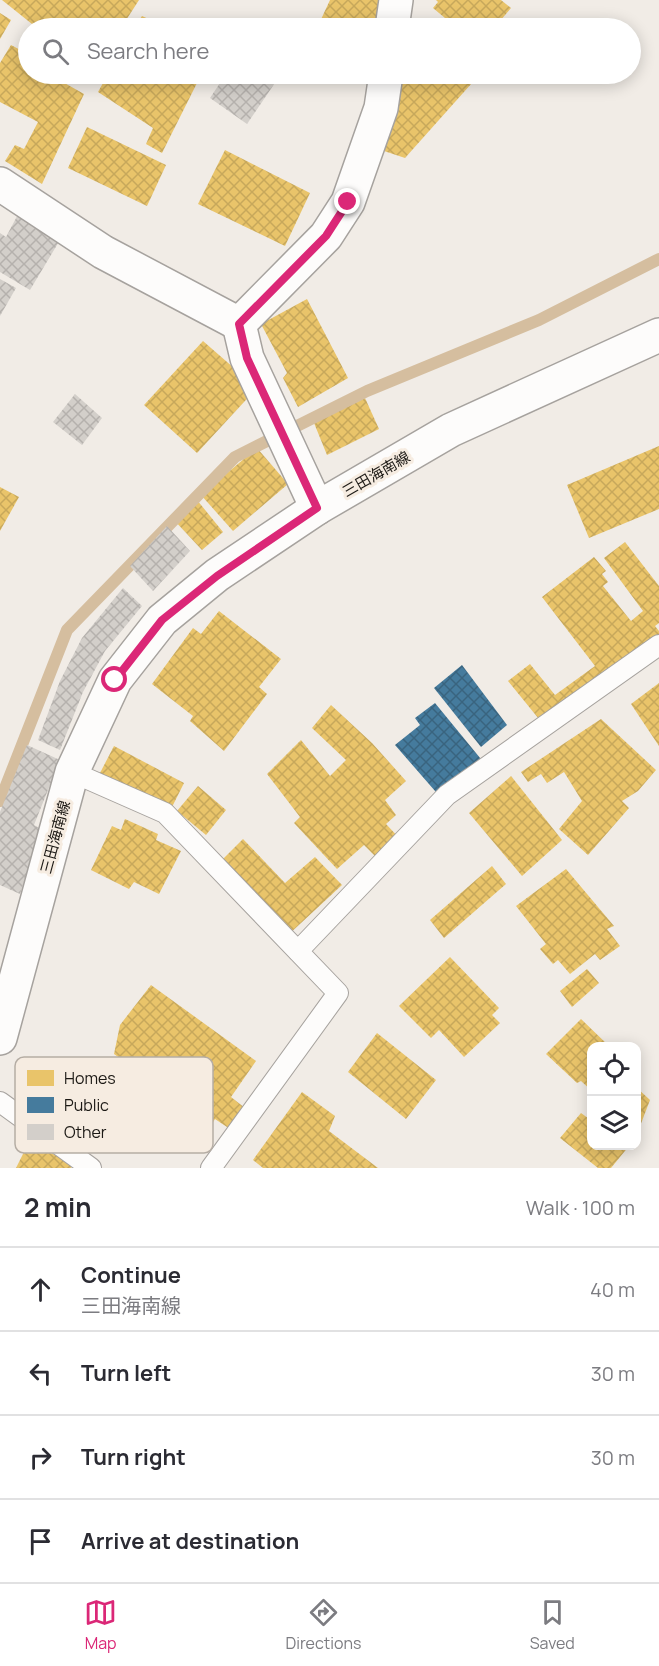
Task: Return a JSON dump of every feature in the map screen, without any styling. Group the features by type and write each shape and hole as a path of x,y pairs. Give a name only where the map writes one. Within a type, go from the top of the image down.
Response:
{"main road":[{"path":"393,18 396,0"},
{"path":"239,324 326,236 348,202 381,108 385,84"},
{"path":"0,184 104,252 239,324 247,358 317,508"},
{"name":"三田海南線","path":"0,1038 72,772 115,680 162,620 217,576 317,508 451,430 659,334"}],"lane":[{"path":"298,951 447,795 659,645"},
{"path":"72,772 165,813 338,993 211,1168"},
{"path":"0,1102 15,1113"},
{"path":"70,1153 91,1168"}],"building: Homes":[{"path":"2,0 139,0 127,18 24,18"},
{"path":"330,0 384,0 376,16 378,18 322,18"},
{"path":"436,0 501,0 511,8 502,18 445,18 433,8 438,2"},
{"path":"0,13 11,20 0,39"},
{"path":"11,45 18,49 18,84 66,84 84,94 42,184 5,161 15,145 24,149 38,122 0,102 0,63"},
{"path":"102,84 196,84 162,153 146,144 153,128 98,92"},
{"path":"396,84 471,84 405,158 384,151"},
{"path":"87,127 166,165 147,206 68,168"},
{"path":"225,150 310,193 285,246 198,204"},
{"path":"307,299 348,378 298,407 283,378 287,373 261,324"},
{"path":"203,341 257,388 197,453 144,405"},
{"path":"365,398 379,429 327,455 314,423"},
{"path":"659,446 659,509 589,538 567,485"},
{"path":"257,448 288,484 233,531 201,495"},
{"path":"0,487 19,497 0,531"},
{"path":"197,500 223,532 202,550 173,519"},
{"path":"625,542 659,586 659,623 655,626 659,631 659,641 543,724 508,681 530,664 555,695 595,666 542,597 594,557 606,571 602,574 608,582 603,586 631,621 643,611 604,558"},
{"path":"219,611 281,659 259,687 267,694 224,751 190,721 193,716 152,684 193,628 201,634"},
{"path":"659,683 659,746 631,704"},
{"path":"331,705 372,743 406,781 385,800 396,815 386,824 402,841 381,862 364,845 337,869 294,823 300,817 267,774 301,740 330,776 346,760 312,728"},
{"path":"601,719 656,770 638,791 622,801 629,808 588,855 559,829 582,801 564,772 547,783 541,774 528,782 521,772"},
{"path":"114,746 184,783 171,809 100,773"},
{"path":"511,776 562,840 522,876 469,813"},
{"path":"198,786 226,810 206,835 177,811"},
{"path":"125,819 158,834 156,840 181,851 159,894 134,882 129,889 91,870 112,826 121,830"},
{"path":"243,839 285,883 315,857 342,885 287,936 219,863"},
{"path":"492,866 506,884 444,938 430,920"},
{"path":"566,869 614,926 607,929 620,946 600,960 595,954 570,974 558,960 553,964 540,949 546,944 516,906"},
{"path":"450,957 499,1008 492,1015 500,1023 464,1057 439,1030 431,1038 399,1006"},
{"path":"587,969 599,983 572,1007 560,991"},
{"path":"151,985 256,1061 231,1097 245,1108 230,1129 215,1119 213,1122 213,1057 118,1057 114,1054 120,1025"},
{"path":"581,1019 605,1042 587,1042 587,1086 581,1081 577,1083 546,1054"},
{"path":"377,1033 436,1080 406,1119 348,1072"},
{"path":"302,1092 335,1116 329,1131 378,1168 263,1168 253,1160"},
{"path":"641,1092 650,1100 641,1124"},
{"path":"581,1113 587,1117 587,1150 626,1150 611,1168 598,1168 560,1138"},
{"path":"24,1153 51,1153 73,1164 71,1168 16,1168"}],"building: Public":[{"path":"462,665 507,725 481,747 434,688"},
{"path":"435,703 485,764 442,799 395,745 420,725 415,718"}],"building: Other":[{"path":"219,84 274,84 247,124 210,98"},
{"path":"23,205 66,230 30,290 0,272 0,233 6,237"},
{"path":"0,279 16,288 0,316"},
{"path":"75,394 102,418 82,445 53,422"},
{"path":"167,526 190,551 153,591 130,566"},
{"path":"123,588 142,606 105,651 83,692 60,750 38,740 60,681 82,638"},
{"path":"27,745 60,760 34,825 41,829 20,894 0,885 0,812"}],"waterway":[{"path":"0,801 67,630 235,457 367,391 539,320 659,259"}],"route":[{"path":"115,680 162,620 217,576 317,508 247,358 239,324 326,236 348,202"}]}
